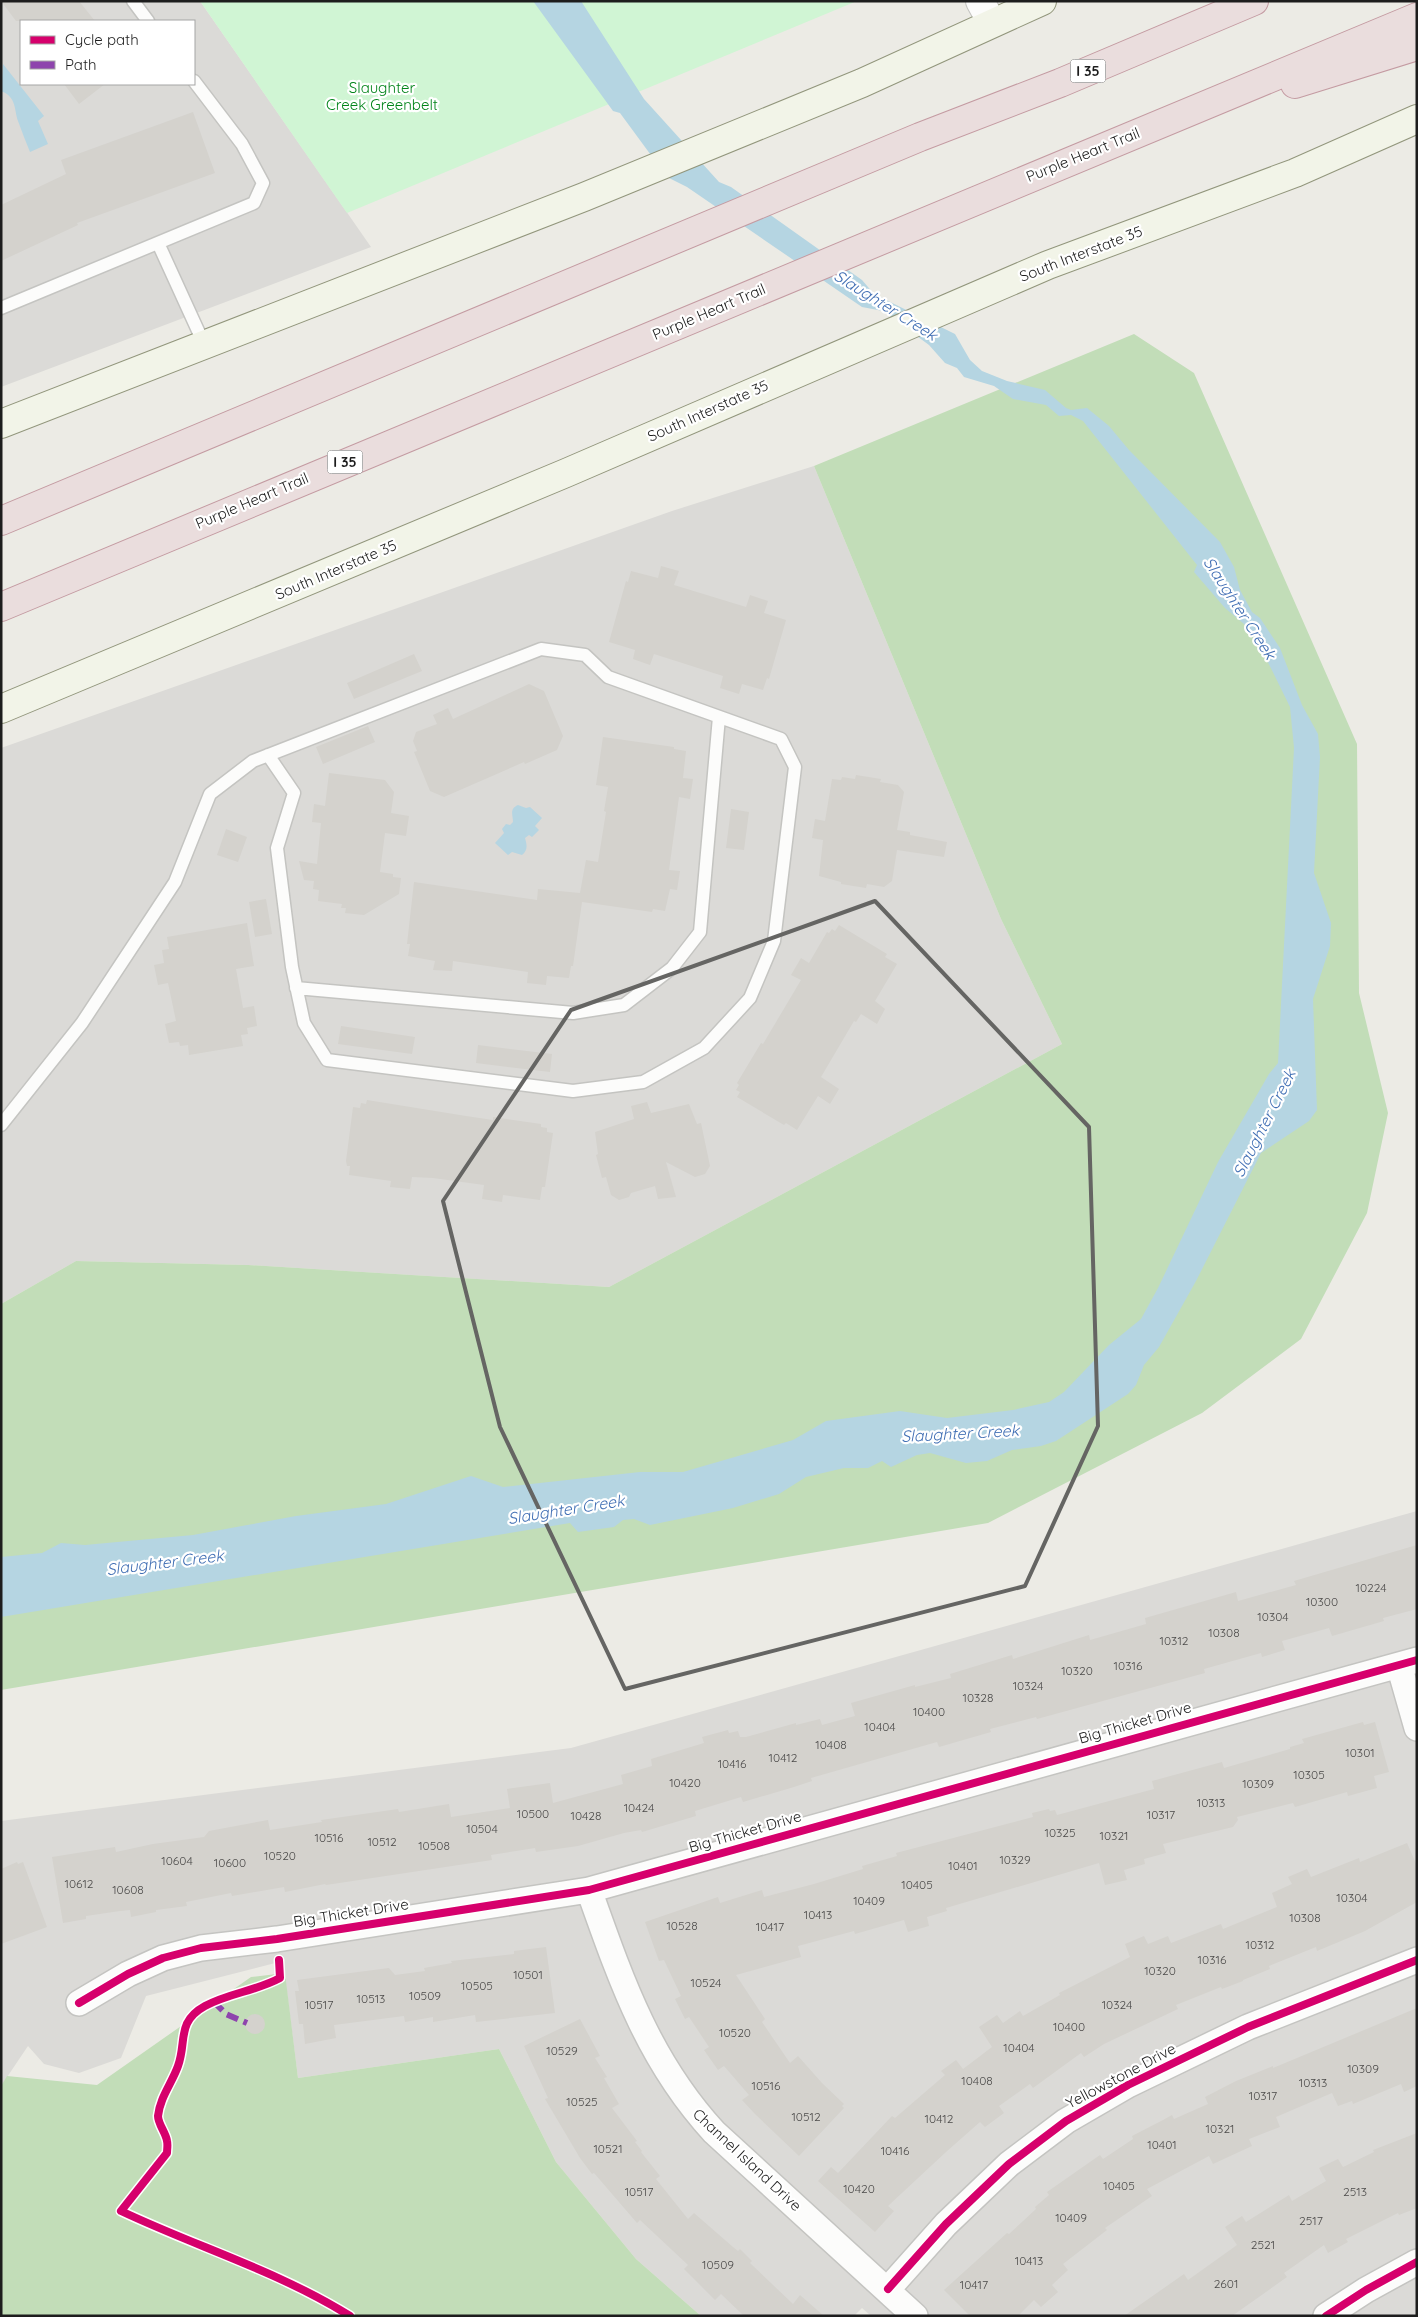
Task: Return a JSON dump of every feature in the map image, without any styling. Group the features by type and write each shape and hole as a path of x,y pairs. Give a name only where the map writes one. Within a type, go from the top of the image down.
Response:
{"highway":[{"name":"I 35","path":"1,520 631,257 920,138 1060,83 1254,1"},
{"name":"Purple Heart Trail","path":"1,607 980,197 1417,17"},
{"path":"1153,126 1417,46"}],"main road":[{"path":"1,424 584,197 862,83 986,12 1042,1"},
{"name":"South Interstate 35","path":"1,709 566,473 1048,265 1295,173 1417,119"}],"street":[{"path":"1408,1662 1417,1728"},
{"name":"Big Thicket Drive","path":"80,2003 128,1974 163,1958 201,1948 277,1939 589,1890 1408,1662"},
{"name":"Channel Island Drive","path":"589,1890 627,1997 658,2058 691,2107 714,2132 915,2316"},
{"name":"Yellowstone Drive","path":"888,2290 946,2224 1009,2164 1066,2121 1128,2085 1248,2027 1417,1960"},
{"path":"1326,2316 1366,2290 1417,2262"}],"lane":[{"path":"132,1 147,20"},
{"path":"1,308 254,203 263,183 242,144 195,82"},
{"path":"158,243 205,346"},
{"path":"1,1125 82,1023 175,882 210,794 253,761 268,755 541,649 584,655 608,677 781,739 795,767 774,941 750,998 704,1048 643,1082 573,1090 327,1060 304,1023 292,967 277,848 294,792 268,755"},
{"path":"296,988 573,1013 624,1005 672,968 700,932 719,717"}],"highlighted area":[{"path":"875,901 1089,1127 1098,1426 1025,1586 625,1689 500,1427 443,1201 571,1010"}],"shaded area":[{"path":"1,1 200,1 371,247 1,387"},
{"path":"814,466 1001,919 1062,1044 609,1287 248,1265 76,1261 1,1304 1,748 672,511"},
{"path":"1417,1511 1417,2316 871,2316 862,2308 854,2316 701,2316 636,2259 556,2162 499,2049 298,2078 283,1961 146,1996 121,2058 79,2073 44,2064 28,2046 1,2086 1,1821 571,1748"}],"green space":[{"name":"Slaughter Creek Greenbelt","path":"200,1 857,1 347,213"},
{"path":"1134,334 1194,373 1357,744 1359,993 1388,1113 1367,1213 1301,1339 1202,1413 988,1523 1,1690 1,1304 76,1261 248,1265 609,1287 1062,1044 1001,919 814,466"},
{"path":"285,1973 298,2078 499,2049 556,2162 636,2259 701,2316 1,2316 1,2086 7,2076 97,2085 251,1977"}],"water":[{"name":"Slaughter Creek","path":"533,1 581,1 644,99 719,182 731,187 862,280 874,294 955,334 970,360 982,371 1007,381 1045,390 1071,410 1087,408 1109,426 1129,450 1220,542 1234,567 1240,590 1252,612 1260,618 1280,648 1302,705 1318,734 1320,757 1314,873 1331,923 1330,946 1313,999 1317,1110 1309,1121 1261,1153 1196,1281 1159,1347 1144,1365 1136,1385 1128,1394 1056,1441 1041,1446 1012,1450 987,1461 966,1463 930,1453 917,1455 891,1467 882,1461 868,1468 844,1468 806,1477 779,1494 733,1508 650,1525 634,1519 623,1520 614,1527 578,1532 570,1523 1,1617 1,1557 42,1553 61,1543 85,1545 193,1535 296,1516 386,1504 471,1476 503,1487 640,1472 683,1472 793,1440 826,1421 900,1411 947,1418 1013,1410 1049,1402 1064,1392 1109,1345 1141,1319 1158,1288 1218,1162 1269,1074 1278,1063 1294,748 1290,707 1259,644 1244,624 1225,608 1194,572 1197,565 1083,421 1071,415 1059,416 1046,405 1013,399 994,386 964,377 957,368 945,363 929,345 883,311 862,307 687,187 667,177 620,113 613,111"},
{"path":"3,64 44,116 38,121 48,144 30,152 18,121 14,104 10,97 1,91"},
{"path":"518,805 526,808 530,807 542,818 535,826 539,830 532,837 529,835 525,838 526,847 524,853 522,855 512,852 508,855 495,843 504,833 502,829 506,824 510,825 513,822 512,810"}],"building":[{"path":"1,1 79,1 94,20 20,20 16,21"},
{"path":"65,85 104,85 79,104"},
{"path":"193,112 215,173 77,223 78,225 1,261 1,205 66,174 61,160"},
{"path":"661,566 679,571 674,585 746,607 750,595 768,601 764,613 786,620 769,679 767,678 763,690 742,684 739,694 720,688 723,676 654,654 650,665 633,659 635,650 609,642 626,581 628,582 631,571 658,578"},
{"path":"414,654 422,671 354,699 347,683"},
{"path":"529,684 544,691 563,736 557,750 525,764 524,762 444,797 430,791 414,752 417,751 413,741 416,732 437,724 433,715 448,708 453,719"},
{"path":"368,726 375,742 323,764 316,747"},
{"path":"603,737 674,747 674,749 686,751 683,778 693,779 690,799 679,797 669,870 680,871 677,890 670,889 665,911 653,909 652,912 582,902 573,966 571,966 569,978 547,976 546,985 527,983 528,972 453,961 452,971 433,970 435,961 408,956 410,944 407,944 414,882 537,900 538,889 580,893 586,860 598,862 606,812 604,811 608,787 596,785"},
{"path":"329,773 385,780 394,792 391,813 409,816 406,836 385,833 380,872 393,874 393,877 401,878 399,894 364,915 345,913 346,908 341,908 342,904 318,901 319,890 313,889 314,881 304,880 299,861 317,864 321,823 312,822 314,804 325,806"},
{"path":"856,775 881,779 880,782 898,785 904,792 897,830 910,832 910,835 947,842 944,857 897,850 892,881 884,887 867,884 866,888 841,884 841,882 819,876 823,840 812,838 815,819 825,821 832,779 841,780 842,777 855,779"},
{"path":"731,809 749,812 744,850 726,848"},
{"path":"226,829 247,837 238,862 217,855"},
{"path":"266,899 272,934 255,937 249,902"},
{"path":"247,923 254,966 236,969 243,1008 254,1006 257,1026 247,1028 248,1034 241,1035 243,1046 189,1055 188,1045 180,1046 179,1042 169,1043 165,1024 176,1021 168,983 158,985 154,965 164,963 162,950 169,949 167,937"},
{"path":"839,925 887,954 885,957 897,964 875,1001 885,1009 877,1024 861,1014 856,1022 854,1021 821,1077 839,1089 830,1104 818,1096 797,1130 786,1123 784,1125 737,1097 740,1092 736,1090 739,1085 737,1083 761,1043 763,1044 801,980 791,975 801,958 809,963 827,932 829,933 832,929 835,931"},
{"path":"341,1026 415,1037 412,1054 338,1044"},
{"path":"478,1045 552,1054 550,1072 476,1063"},
{"path":"367,1100 493,1120 493,1117 541,1124 541,1127 547,1128 547,1132 553,1133 545,1187 542,1187 540,1200 503,1195 502,1202 482,1199 484,1185 433,1178 412,1177 410,1189 390,1187 391,1181 349,1175 350,1166 347,1166 346,1161 353,1107 360,1108 361,1103 366,1104"},
{"path":"647,1102 651,1113 689,1104 697,1124 701,1123 710,1166 705,1174 695,1177 666,1162 676,1197 658,1199 655,1186 631,1193 629,1197 619,1200 611,1195 606,1177 602,1178 596,1155 598,1154 595,1132 634,1119 631,1106"},
{"path":"1417,1545 1417,1609 1383,1618 1384,1621 1332,1636 1329,1628 1282,1641 1285,1650 1262,1657 1261,1653 1204,1669 1205,1673 1037,1719 1036,1717 990,1729 991,1732 939,1747 937,1742 811,1778 812,1781 743,1802 741,1797 695,1811 696,1816 642,1832 641,1830 624,1833 578,1846 536,1852 535,1848 491,1855 492,1860 325,1884 285,1892 284,1887 232,1896 231,1893 186,1902 187,1906 156,1910 156,1912 131,1917 130,1910 86,1916 86,1919 63,1923 52,1857 115,1847 116,1852 153,1844 204,1837 209,1831 268,1820 270,1830 322,1822 321,1820 398,1809 399,1812 449,1804 451,1817 510,1808 507,1789 550,1783 553,1803 623,1784 621,1775 652,1766 651,1759 704,1743 702,1737 728,1730 729,1733 738,1731 740,1737 746,1737 796,1723 796,1725 820,1719 822,1725 855,1716 851,1703 915,1685 915,1687 951,1678 950,1674 1012,1655 1013,1659 1089,1635 1090,1640 1146,1624 1145,1618 1236,1592 1238,1601 1296,1585 1294,1581"},
{"path":"1363,1722 1364,1725 1375,1722 1389,1772 1374,1776 1377,1788 1348,1796 1347,1792 1295,1807 1293,1803 1237,1817 1238,1820 1233,1827 1163,1844 1166,1853 1144,1859 1145,1864 1124,1870 1127,1880 1105,1885 1099,1863 946,1908 947,1911 927,1917 929,1926 908,1932 904,1920 855,1934 854,1931 798,1946 801,1957 736,1975 765,2019 762,2022 790,2063 798,2056 844,2104 842,2106 844,2108 799,2156 742,2100 749,2095 724,2066 718,2070 704,2050 709,2047 689,2017 685,2019 675,1999 681,1996 664,1960 659,1961 645,1922 718,1897 720,1903 762,1890 764,1897 814,1884 863,1869 862,1866 897,1856 896,1853 1033,1817 1032,1813 1049,1809 1050,1811 1055,1810 1057,1815 1154,1789 1152,1781 1222,1762 1224,1768 1290,1749 1290,1747 1304,1743 1302,1739"},
{"path":"1407,1843 1417,1866 1417,1902 1365,1931 1317,1951 1316,1947 1269,1966 1270,1969 1243,1981 1222,1989 1221,1987 1176,2005 1178,2009 1104,2044 1084,2057 1081,2053 1033,2088 1030,2084 999,2106 1004,2113 985,2127 980,2122 888,2206 894,2211 875,2232 818,2181 831,2167 838,2173 892,2116 895,2118 945,2075 941,2071 956,2060 963,2069 992,2047 979,2027 997,2015 1003,2023 1020,2011 1023,2016 1060,1995 1059,1993 1130,1957 1125,1944 1144,1936 1148,1944 1168,1936 1171,1943 1221,1924 1223,1929 1277,1907 1272,1893 1292,1884 1288,1877 1307,1869 1311,1877 1359,1858 1360,1862"},
{"path":"17,1862 18,1864 23,1862 47,1927 1,1944 1,1869"},
{"path":"546,1947 555,2013 476,2022 475,2015 433,2022 433,2017 405,2022 404,2016 334,2025 336,2038 305,2044 303,2024 299,2024 295,1991 299,1991 297,1980 389,1968 395,1975 425,1971 424,1968 452,1963 451,1961 514,1954 514,1951"},
{"path":"1417,2008 1417,2086 1404,2092 1401,2084 1353,2104 1352,2101 1338,2106 1332,2093 1276,2117 1280,2127 1249,2139 1252,2146 1213,2164 1209,2156 1147,2189 1152,2196 1105,2228 1107,2230 1063,2264 1068,2270 1052,2285 1058,2292 1041,2307 1034,2300 1018,2316 970,2316 944,2290 1036,2209 1035,2207 1049,2195 1047,2192 1100,2155 1103,2159 1133,2139 1132,2136 1172,2115 1174,2119 1208,2104 1205,2097 1236,2081 1273,2066 1273,2068"},
{"path":"255,2014 262,2017 265,2024 262,2031 255,2034 248,2031 245,2024 248,2017"},
{"path":"580,2019 600,2056 595,2058 607,2077 604,2078 619,2104 612,2108 637,2141 635,2142 641,2152 660,2176 656,2179 688,2219 694,2213 738,2251 740,2249 752,2261 750,2263 793,2304 800,2295 824,2316 744,2316 721,2294 715,2300 684,2269 688,2265 640,2220 637,2223 594,2173 592,2174 580,2158 545,2099 548,2098 524,2046"},
{"path":"1417,2133 1417,2208 1399,2215 1398,2213 1346,2239 1348,2242 1328,2253 1324,2245 1284,2273 1287,2277 1232,2316 1124,2316 1184,2274 1188,2280 1237,2245 1225,2227 1242,2216 1246,2222 1289,2195 1292,2201 1326,2181 1319,2168 1338,2159 1343,2167 1374,2152 1373,2150"}],"marked path":[{"path":"214,2002 226,2014 247,2023"}],"cycle path":[{"path":"79,2003 128,1974 163,1958 201,1948 277,1939 589,1890 1417,1660"},
{"path":"279,1960 280,1978 205,2006 190,2019 184,2033 181,2057 176,2072 159,2109 159,2122 166,2138 167,2153 121,2211 266,2272 323,2300 350,2316"},
{"path":"888,2289 946,2224 1009,2164 1066,2121 1128,2085 1248,2027 1417,1960"},
{"path":"1326,2316 1366,2290 1417,2262"}]}
